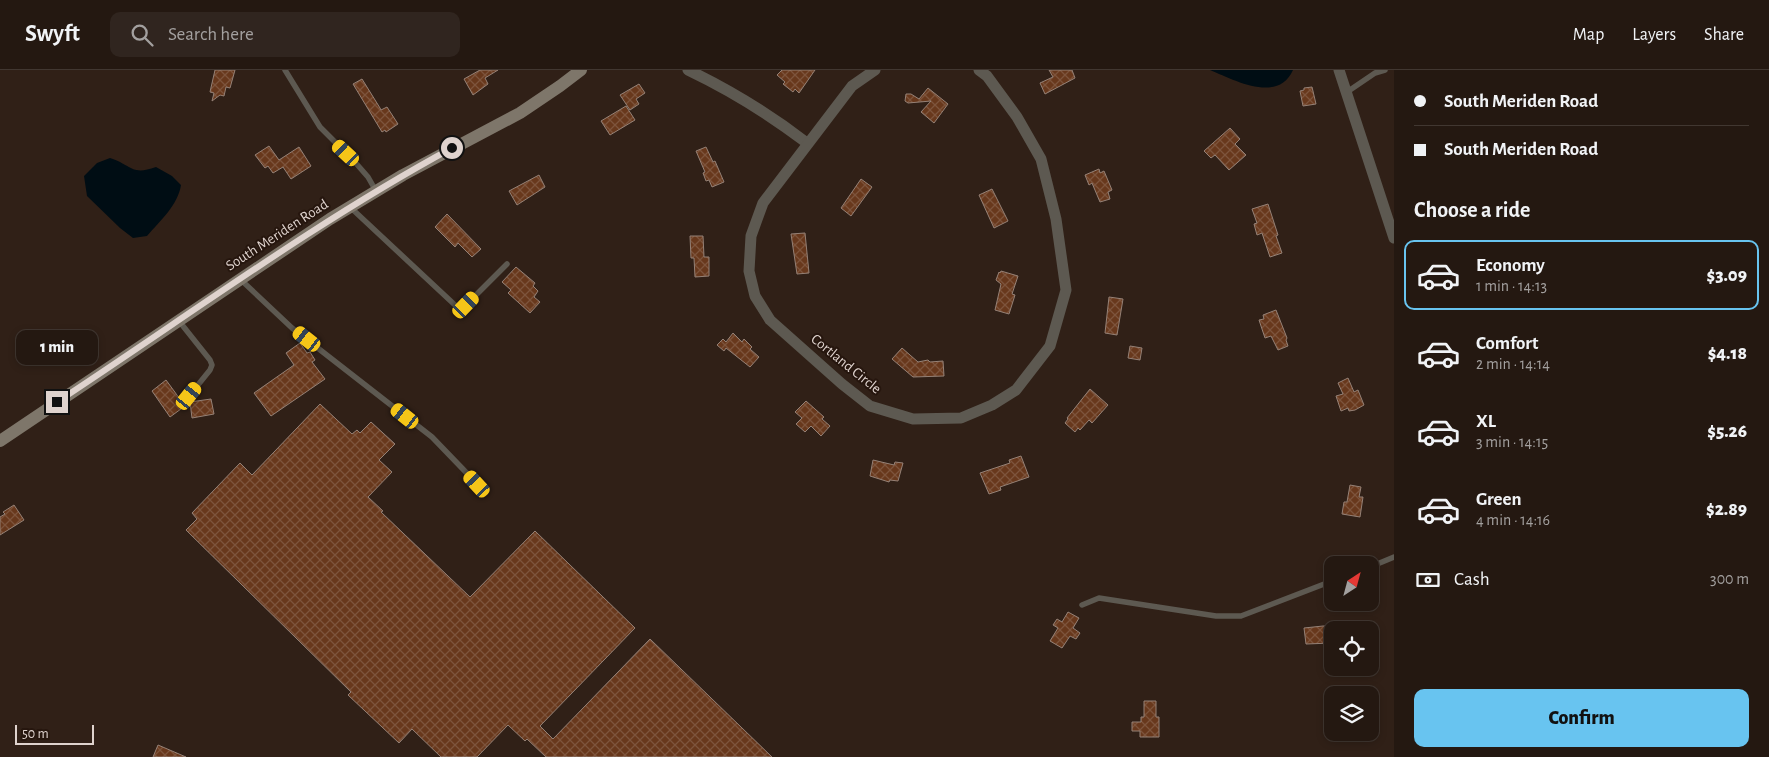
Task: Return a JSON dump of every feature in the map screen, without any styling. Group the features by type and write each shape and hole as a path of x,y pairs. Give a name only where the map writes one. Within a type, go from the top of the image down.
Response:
{"main road":[{"name":"South Meriden Road","path":"0,441 376,190 520,112 581,70"}],"street":[{"path":"688,70 738,95 807,143"},
{"name":"Cortland Circle","path":"875,70 852,86 763,203 750,236 749,271 755,296 770,320 842,384 870,406 913,419 960,418 992,405 1016,390 1050,346 1066,290 1056,219 1041,160 1017,117 987,76 979,70"},
{"path":"1339,70 1394,238"}],"lane":[{"path":"284,70 320,127 354,161 376,190"},
{"path":"1346,92 1375,73 1385,70"},
{"path":"350,207 456,306 462,307 466,305 507,264"},
{"path":"240,279 292,328 432,438 485,492"},
{"path":"179,321 212,365 189,396"},
{"path":"1379,563 1394,557"},
{"path":"1082,605 1099,598 1216,616 1241,616 1324,584"}],"shaded area":[{"path":"1210,70 1293,70 1286,80 1277,86 1266,88 1243,83"},
{"path":"110,158 136,170 156,167 172,176 181,185 172,206 147,236 133,238 87,196 84,176 97,163"}],"building":[{"path":"215,70 235,70 230,88 226,87 224,96 220,95 212,101 214,93 210,92"},
{"path":"480,70 498,70 485,78 488,84 473,95 464,79"},
{"path":"782,70 815,70 799,93 795,89 793,92 783,84 785,82 777,75"},
{"path":"1049,70 1072,70 1075,78 1045,94 1040,83 1053,77"},
{"path":"362,79 381,110 387,107 398,124 386,132 385,130 382,132 353,84"},
{"path":"639,84 645,93 636,99 639,104 630,110 620,95"},
{"path":"1312,87 1316,104 1303,106 1300,91 1304,90 1304,88"},
{"path":"928,88 948,104 934,123 921,112 931,101 908,103 905,101 906,94 911,94 919,99"},
{"path":"626,106 635,120 610,135 601,121"},
{"path":"1230,128 1240,139 1235,144 1246,155 1229,170 1215,155 1211,158 1204,151"},
{"path":"269,146 279,160 299,147 311,166 291,179 283,167 273,173 268,166 265,168 255,155"},
{"path":"706,147 713,162 715,161 724,182 712,187 709,180 706,181 703,173 705,172 696,151"},
{"path":"1099,169 1100,173 1104,171 1112,190 1108,192 1110,199 1100,202 1092,183 1089,185 1085,175"},
{"path":"539,175 545,187 517,205 509,191"},
{"path":"861,179 872,187 851,216 841,208"},
{"path":"992,189 1008,221 994,228 979,195"},
{"path":"1268,204 1282,253 1270,257 1262,233 1257,235 1254,224 1257,223 1252,209"},
{"path":"447,214 481,249 472,257 458,243 455,247 435,227"},
{"path":"805,233 809,273 797,274 791,234"},
{"path":"690,236 703,236 704,257 709,257 709,276 695,277 694,258 691,258"},
{"path":"516,267 535,283 533,286 538,291 534,297 540,302 530,313 508,293 511,290 502,282"},
{"path":"1001,271 1018,276 1012,294 1015,295 1009,314 995,310 1001,284 996,280"},
{"path":"1109,297 1123,299 1117,335 1105,333"},
{"path":"1276,310 1287,338 1288,346 1278,350 1271,336 1265,338 1259,320 1264,319 1263,315"},
{"path":"733,333 742,342 744,339 752,347 750,349 759,357 750,367 726,348 724,351 717,345 723,339 726,342"},
{"path":"300,343 307,353 310,352 315,360 312,362 325,379 271,416 254,393 294,365 286,353"},
{"path":"1130,346 1142,348 1140,360 1128,358"},
{"path":"902,348 918,362 928,360 930,362 943,361 944,376 913,377 892,359"},
{"path":"1348,378 1354,392 1358,390 1364,405 1355,410 1349,411 1348,408 1341,411 1336,396 1343,394 1338,383"},
{"path":"166,380 185,406 170,417 152,391"},
{"path":"1090,389 1108,405 1092,423 1089,420 1080,430 1078,428 1075,432 1065,423"},
{"path":"211,399 214,414 192,418 190,402"},
{"path":"806,401 824,417 822,419 830,426 821,436 811,426 805,432 796,424 802,418 795,412"},
{"path":"320,404 352,434 357,430 360,433 371,422 395,444 379,460 392,472 368,497 383,511 381,512 470,597 535,531 635,628 540,726 553,739 650,639 772,757 546,757 527,739 525,741 508,725 477,757 441,757 412,729 399,743 348,695 351,692 186,530 197,519 192,513 240,463 252,475"},
{"path":"1021,456 1029,477 1000,487 1001,490 989,494 980,473 1010,463 1009,460"},
{"path":"873,460 894,465 895,462 903,463 898,481 890,480 889,482 870,476"},
{"path":"1350,485 1361,487 1359,497 1363,497 1360,517 1342,514 1344,502 1347,502"},
{"path":"14,505 24,520 0,535 0,517 5,514 3,512"},
{"path":"1068,612 1079,618 1073,628 1080,633 1076,639 1070,636 1062,648 1050,641 1058,628 1053,625 1057,619 1062,622"},
{"path":"1324,626 1324,643 1306,644 1304,628"},
{"path":"1144,701 1156,701 1156,717 1159,717 1159,737 1140,737 1140,731 1132,731 1132,722 1141,722 1141,717 1144,717"},
{"path":"158,745 186,757 153,757"}],"route":[{"path":"57,402 330,219 452,148"}]}
